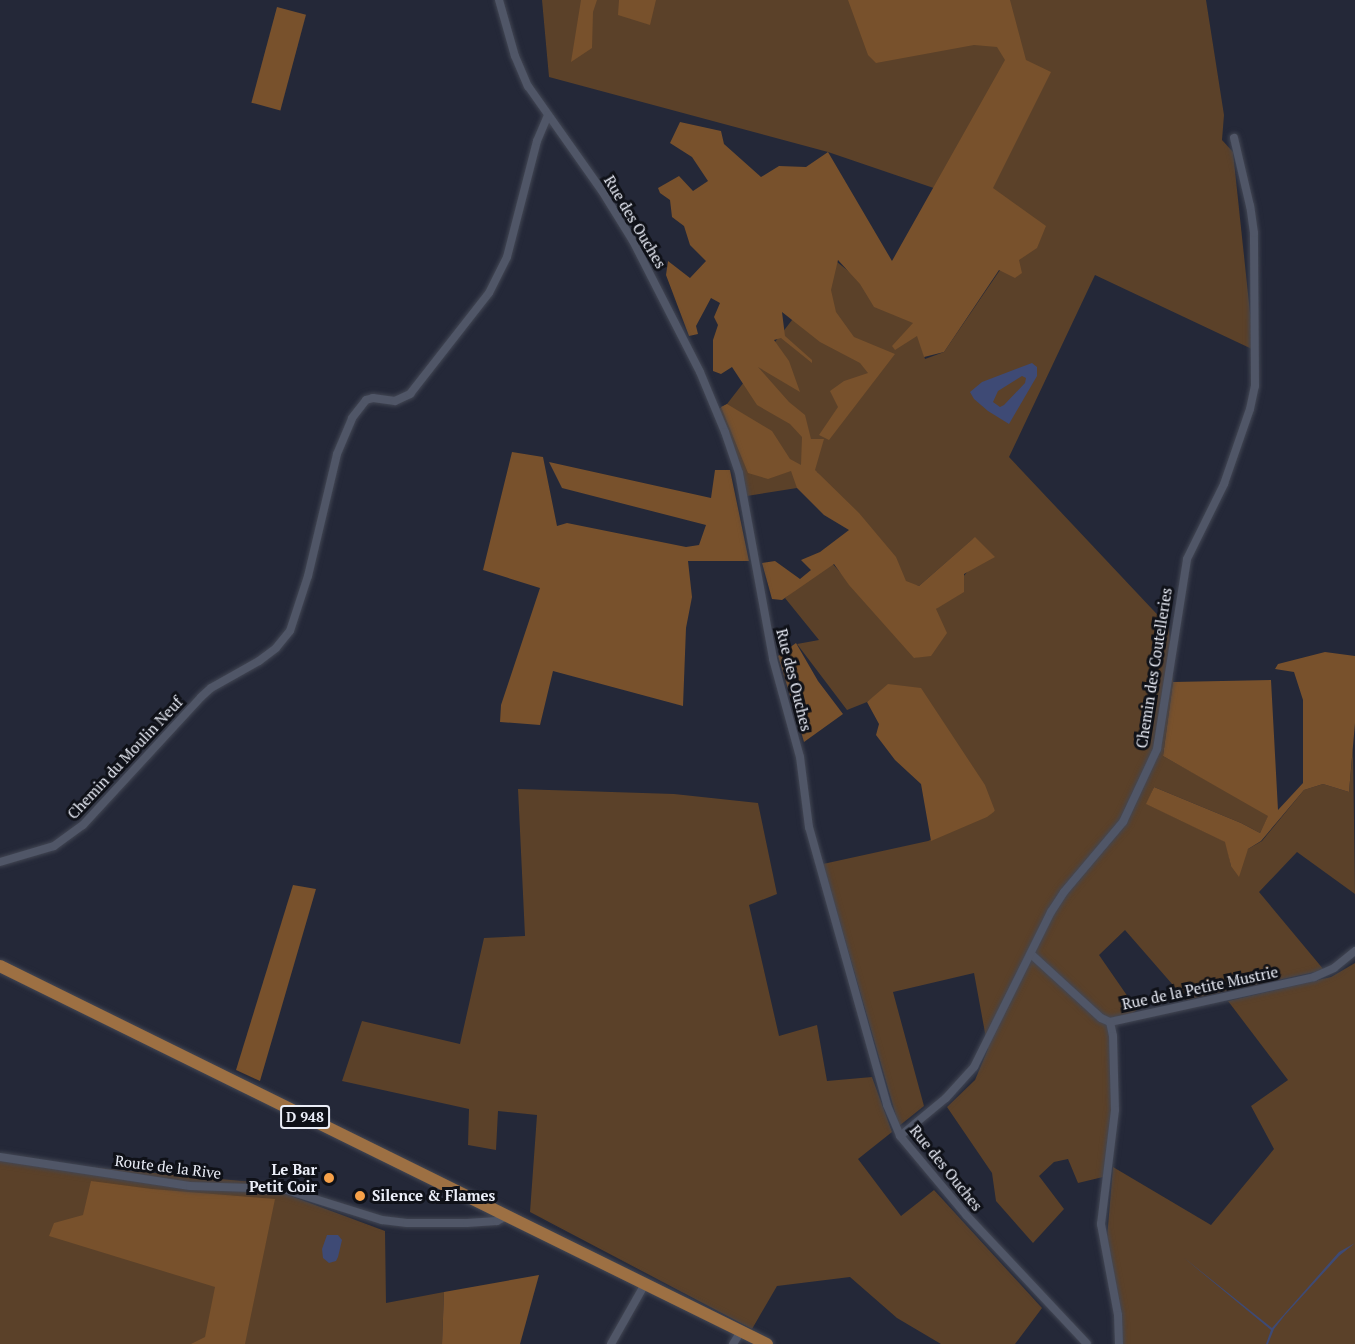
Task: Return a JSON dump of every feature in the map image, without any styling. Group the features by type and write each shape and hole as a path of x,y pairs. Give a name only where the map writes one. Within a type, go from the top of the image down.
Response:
{"main road":[{"name":"D 948","path":"0,966 767,1344"}],"street":[{"name":"Rue des Ouches","path":"499,0 521,71 548,115 602,190 633,241 700,372 739,473 774,659 800,757 809,827 887,1105 900,1136 967,1216 1087,1344"},
{"name":"Chemin du Moulin Neuf","path":"0,862 54,846 83,825 201,697 211,688 259,661 276,648 290,631 308,576 337,454 352,418 366,400 373,398 395,400 410,394 489,293 507,257 537,141 548,115"},
{"name":"Chemin des Coutelleries","path":"900,1136 946,1098 974,1067 1056,903 1123,822 1153,759 1159,740 1172,638 1187,559 1224,484 1250,409 1256,373 1254,234 1234,138"},
{"name":"Rue de la Petite Mustrie","path":"1032,955 1101,1018 1110,1022 1314,977 1334,969 1355,951"},
{"path":"1110,1022 1113,1036 1115,1110 1101,1224 1118,1315 1119,1344"},
{"name":"Route de la Rive","path":"0,1157 190,1186 283,1189 382,1220 407,1223 496,1221 507,1216"},
{"path":"611,1344 645,1284"},
{"path":"733,1344 741,1331"}],"shaded area":[{"path":"542,0 1206,0 1224,115 1222,140 1233,152 1254,350 1095,275 1009,457 1169,627 1173,682 1163,756 1269,815 1260,833 1154,787 1147,804 1226,842 1231,866 1248,849 1262,841 1304,790 1323,784 1349,792 1353,748 1355,894 1297,852 1259,892 1324,970 1186,1000 1125,930 1099,955 1137,1010 1111,1027 1114,1106 1103,1177 1078,1183 1068,1159 1054,1162 1039,1176 1064,1209 1033,1243 996,1201 992,1173 947,1107 975,1080 988,1049 974,973 893,992 924,1106 899,1126 823,864 928,841 995,811 890,686 867,702 847,710 797,644 819,640 785,598 831,562 916,658 936,609 984,552 973,539 919,586 906,583 817,472 797,488 747,496 719,409 727,404 837,262 914,323 925,359 944,352 1000,270 1045,226 828,152 549,77"},
{"path":"581,0 597,0 593,12 592,48 571,62"},
{"path":"619,0 656,0 650,25 618,15"},
{"path":"848,0 1010,0 1026,60 1051,72 993,188 1046,226 1037,248 1019,260 1022,273 1015,278 999,270 944,352 924,357 917,336 895,350 892,346 913,323 874,307 860,284 838,260 831,290 836,312 854,337 895,354 829,440 819,435 838,407 830,391 844,381 868,373 860,363 820,342 782,312 785,336 812,360 812,363 781,338 774,340 789,361 800,392 758,367 789,402 805,415 811,439 824,439 815,470 859,513 896,557 906,581 919,586 975,537 995,557 964,574 964,592 936,609 947,633 931,656 914,658 849,585 834,564 782,600 772,599 762,563 775,561 800,579 811,570 801,560 820,552 849,530 824,515 797,488 791,471 768,479 748,473 721,407 727,404 772,431 790,459 801,465 802,437 790,424 757,405 732,367 721,374 713,371 713,340 718,325 714,317 720,303 711,298 696,326 698,334 689,336 666,275 668,261 690,278 706,261 690,245 684,226 672,217 670,200 660,193 658,188 679,176 693,191 708,181 692,157 670,143 680,122 721,131 724,144 761,177 779,166 806,167 828,152 892,261 1005,60 997,47 974,45 876,63 868,55"},
{"path":"277,7 306,15 280,110 251,103"},
{"path":"512,452 543,457 557,526 567,523 686,547 699,545 706,525 562,488 549,462 711,498 715,470 730,470 749,561 688,561 692,597 686,628 683,706 553,671 540,725 500,722 501,705 540,588 483,570"},
{"path":"796,643 818,681 843,714 804,742 778,656"},
{"path":"1325,652 1355,656 1355,723 1349,792 1323,784 1304,790 1261,841 1248,849 1239,877 1231,866 1225,842 1146,804 1154,787 1260,833 1268,816 1163,756 1173,682 1271,680 1278,810 1303,783 1303,700 1294,672 1275,669 1278,664"},
{"path":"888,684 921,688 985,785 995,811 987,817 931,841 921,784 895,760 876,735 879,724 867,702"},
{"path":"518,789 674,794 758,803 777,894 749,905 779,1036 817,1025 827,1081 872,1077 892,1132 858,1159 901,1216 934,1190 1042,1308 1015,1344 941,1344 897,1318 850,1277 777,1286 752,1329 530,1212 537,1115 498,1111 496,1150 468,1145 469,1109 342,1081 362,1021 460,1044 484,938 525,936"},
{"path":"293,885 316,889 260,1081 236,1070"},
{"path":"1355,963 1355,1344 1123,1344 1107,1238 1113,1167 1211,1225 1274,1149 1251,1106 1288,1080 1228,1001 1331,977"},
{"path":"0,1159 253,1182 385,1231 386,1303 444,1292 442,1344 0,1344"},
{"path":"91,1181 152,1189 275,1199 245,1344 191,1344 205,1337 215,1287 49,1236 54,1223 83,1215"},
{"path":"539,1275 520,1344 442,1344 444,1292"}],"water":[{"path":"1032,363 1037,367 1037,376 1009,424 974,399 970,392 982,382","holes":["1022,376 1026,378 1025,383 1004,405 1000,407 993,402 998,391"]},
{"path":"327,1235 338,1235 342,1240 336,1261 329,1263 323,1258 322,1249"},
{"path":"1355,1243 1339,1256 1285,1315 1274,1329 1268,1344 1266,1344 1271,1330 1183,1257 1272,1328 1339,1252"}],"place":[{"name":"Le Bar Petit Coir","path":"329,1178"},
{"name":"Silence & Flames","path":"360,1196"}]}
